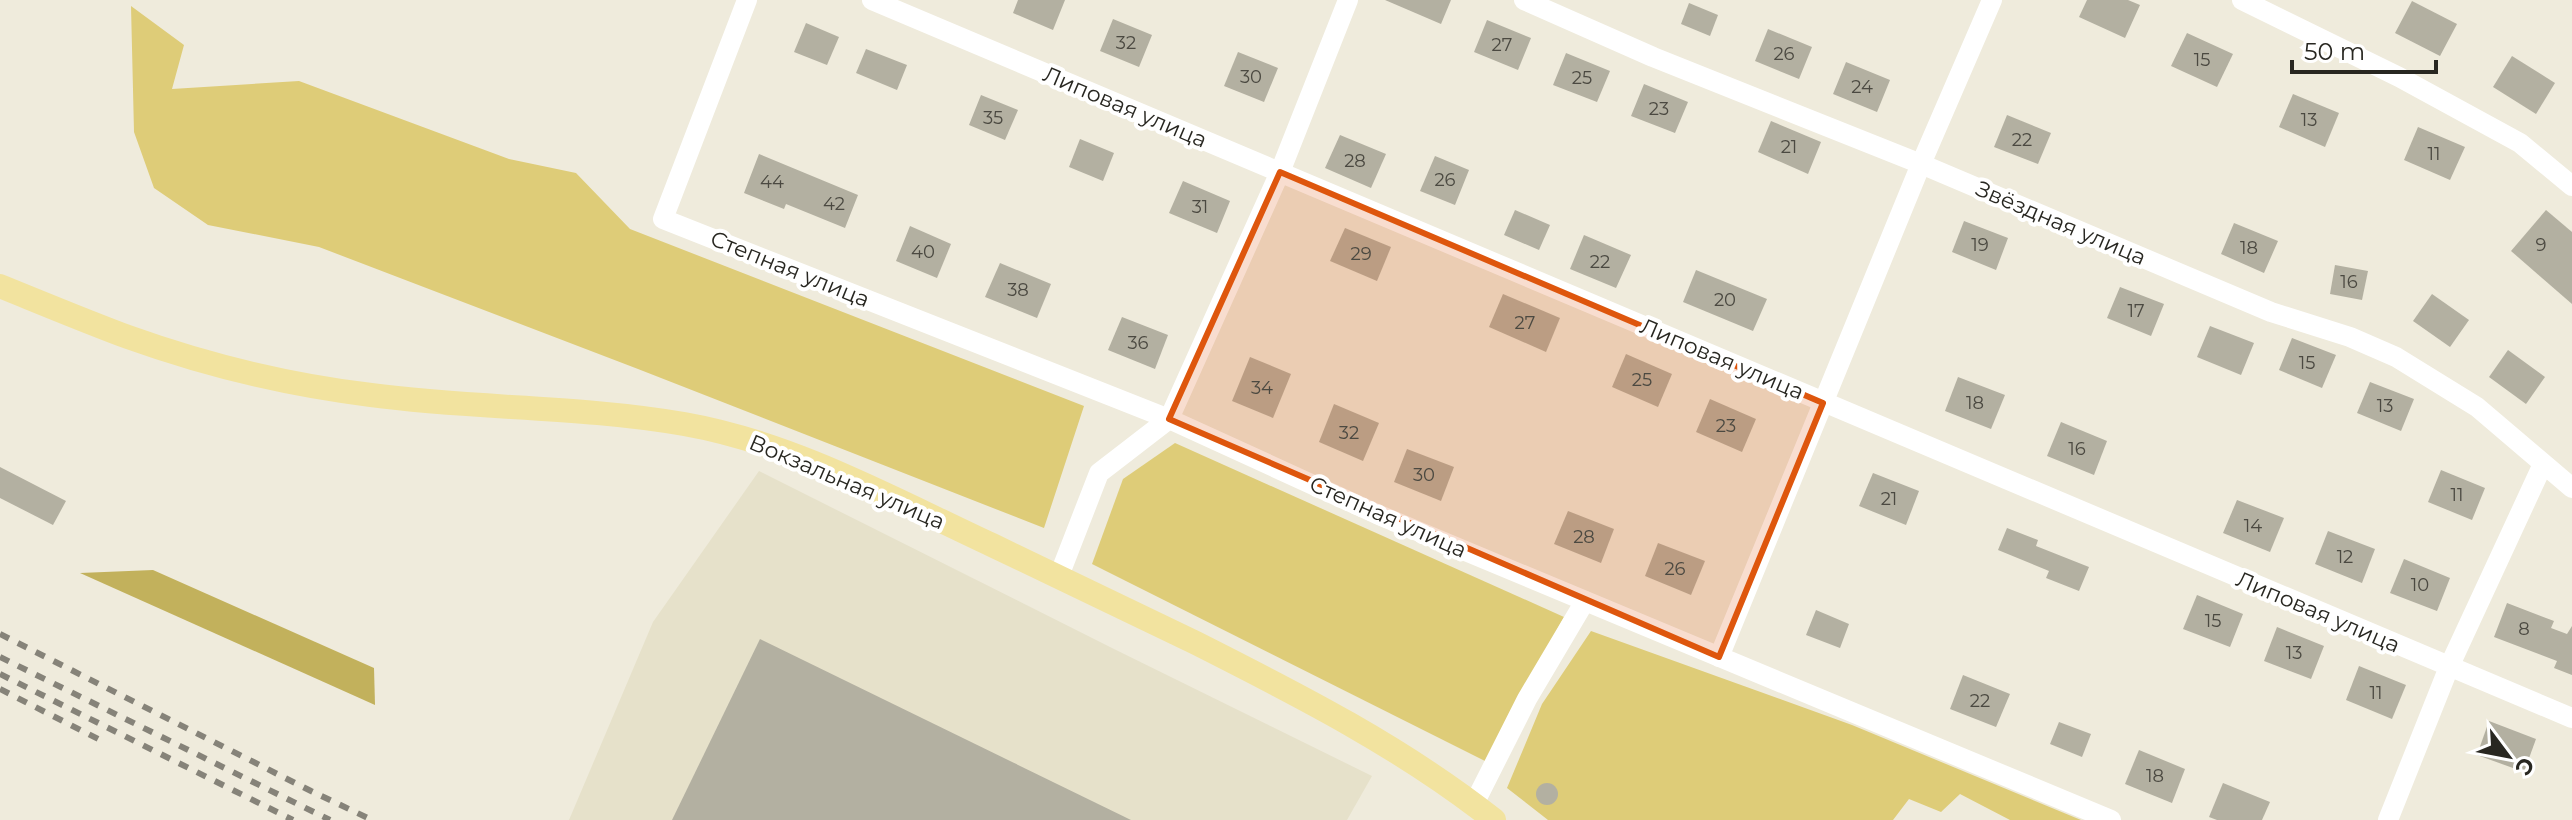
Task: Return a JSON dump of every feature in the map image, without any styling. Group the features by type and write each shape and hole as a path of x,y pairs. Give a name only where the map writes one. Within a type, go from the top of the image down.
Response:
{"main road":[{"name":"Вокзальная улица","path":"0,286 129,337 223,366 306,385 386,397 576,411 685,424 801,458 1059,576 1256,673 1361,730 1494,820"}],"street":[{"name":"Степная улица","path":"747,0 663,219 1169,419 1379,515 2111,820"},
{"name":"Липовая улица","path":"872,0 2572,718"},
{"path":"1059,576 1099,473 1169,419 1280,172 1348,0"},
{"name":"Звёздная улица","path":"1524,0 1653,57 1921,164 2271,312 2350,337 2396,357 2477,407 2572,488"},
{"path":"1719,657 1921,164 1992,0"},
{"path":"2242,0 2399,77 2520,143 2572,186"},
{"path":"2388,820 2449,667 2543,464"},
{"path":"1474,804 1527,699 1585,601"}],"highlighted area":[{"path":"1280,172 1823,403 1719,657 1169,419"}],"shaded area":[{"path":"131,6 184,45 172,89 299,81 509,159 576,173 630,229 1084,406 1044,528 319,247 208,225 154,188 134,132"},
{"path":"1175,443 1564,617 1485,761 1092,564 1123,479"},
{"path":"759,471 1372,776 1347,820 569,820 653,622"},
{"path":"153,570 374,668 375,705 80,573"},
{"path":"1591,631 1852,725 2081,820 2010,820 1960,794 1941,812 1909,799 1893,820 1548,820 1507,788 1542,704"}],"building":[{"path":"1018,0 1065,0 1053,30 1013,13"},
{"path":"1385,0 1451,0 1441,24"},
{"path":"2087,0 2128,0 2140,5 2125,38 2079,17"},
{"path":"2412,1 2457,24 2440,56 2395,33"},
{"path":"1689,3 1718,15 1710,36 1681,24"},
{"path":"1113,19 1152,35 1139,67 1100,51"},
{"path":"1487,20 1531,38 1518,70 1474,52"},
{"path":"806,23 839,37 827,65 794,52"},
{"path":"1768,29 1812,47 1799,79 1755,61"},
{"path":"2187,33 2233,54 2217,87 2171,66"},
{"path":"866,49 907,65 897,90 856,73"},
{"path":"1238,52 1278,68 1264,102 1224,86"},
{"path":"1566,53 1610,71 1597,102 1553,85"},
{"path":"2512,56 2555,83 2536,114 2493,87"},
{"path":"1846,62 1890,80 1877,112 1833,94"},
{"path":"1644,84 1688,102 1675,133 1631,116"},
{"path":"2293,94 2339,113 2325,147 2279,127"},
{"path":"981,95 1018,110 1005,140 969,125"},
{"path":"2007,115 2051,133 2038,164 1994,147"},
{"path":"1771,121 1821,142 1808,174 1758,152"},
{"path":"2418,127 2465,147 2450,180 2404,160"},
{"path":"1340,135 1386,154 1371,188 1325,168"},
{"path":"1080,139 1114,153 1103,181 1069,167"},
{"path":"759,154 858,195 845,228 786,204 784,209 744,193"},
{"path":"1435,156 1469,170 1455,205 1420,191"},
{"path":"1183,181 1230,201 1217,233 1169,213"},
{"path":"1515,210 1550,225 1539,250 1504,235"},
{"path":"2546,210 2572,232 2572,304 2511,251"},
{"path":"1964,221 2008,238 1996,270 1952,252"},
{"path":"2234,223 2278,241 2264,273 2221,254"},
{"path":"910,226 951,244 937,278 896,261"},
{"path":"1345,228 1391,247 1377,281 1330,261"},
{"path":"1584,235 1631,255 1616,288 1570,269"},
{"path":"1000,263 1051,284 1037,318 985,297"},
{"path":"2335,265 2368,271 2362,300 2330,294"},
{"path":"1696,270 1767,299 1753,331 1683,302"},
{"path":"2120,287 2164,304 2151,336 2107,318"},
{"path":"1503,294 1560,318 1546,352 1489,327"},
{"path":"2432,294 2469,320 2450,347 2413,321"},
{"path":"1122,317 1168,335 1155,369 1108,350"},
{"path":"2210,326 2254,343 2241,375 2197,357"},
{"path":"2292,338 2336,355 2322,388 2279,370"},
{"path":"2508,350 2545,377 2526,404 2489,377"},
{"path":"1626,354 1672,374 1658,407 1612,387"},
{"path":"1250,357 1291,374 1273,418 1232,401"},
{"path":"1958,377 2005,395 1991,429 1945,411"},
{"path":"2370,382 2414,399 2401,431 2357,413"},
{"path":"1710,399 1756,419 1742,452 1696,432"},
{"path":"1334,404 1379,423 1363,461 1319,442"},
{"path":"2061,422 2107,441 2094,475 2047,456"},
{"path":"1407,449 1454,467 1441,501 1394,482"},
{"path":"0,467 66,501 53,525 0,498"},
{"path":"2441,470 2485,488 2472,520 2428,502"},
{"path":"1873,473 1919,491 1906,525 1859,506"},
{"path":"2237,500 2284,518 2270,552 2223,533"},
{"path":"1568,511 1614,529 1601,563 1554,544"},
{"path":"2007,528 2038,540 2036,546 2089,567 2079,591 2046,578 2049,571 1998,550"},
{"path":"2328,531 2375,549 2362,583 2315,564"},
{"path":"1658,543 1705,561 1691,595 1645,576"},
{"path":"2404,559 2450,578 2437,611 2390,593"},
{"path":"2197,595 2243,614 2230,647 2183,629"},
{"path":"2507,603 2554,621 2551,628 2567,634 2572,626 2572,675 2554,668 2557,661 2494,637"},
{"path":"1816,610 1849,624 1840,648 1806,635"},
{"path":"2277,627 2324,646 2311,679 2264,661"},
{"path":"760,639 1131,820 672,820"},
{"path":"2359,666 2406,685 2392,719 2346,700"},
{"path":"1963,675 2010,694 1996,727 1950,709"},
{"path":"2489,721 2536,739 2524,772 2477,755"},
{"path":"2059,722 2091,734 2082,757 2050,744"},
{"path":"2139,750 2185,769 2172,803 2125,784"},
{"path":"1547,783 1558,794 1547,805 1536,794"},
{"path":"2223,783 2270,802 2262,820 2217,820 2209,817"}],"railway":[{"path":"0,634 372,820"},
{"path":"0,657 330,820"},
{"path":"0,674 293,820"},
{"path":"0,689 104,742"}]}
